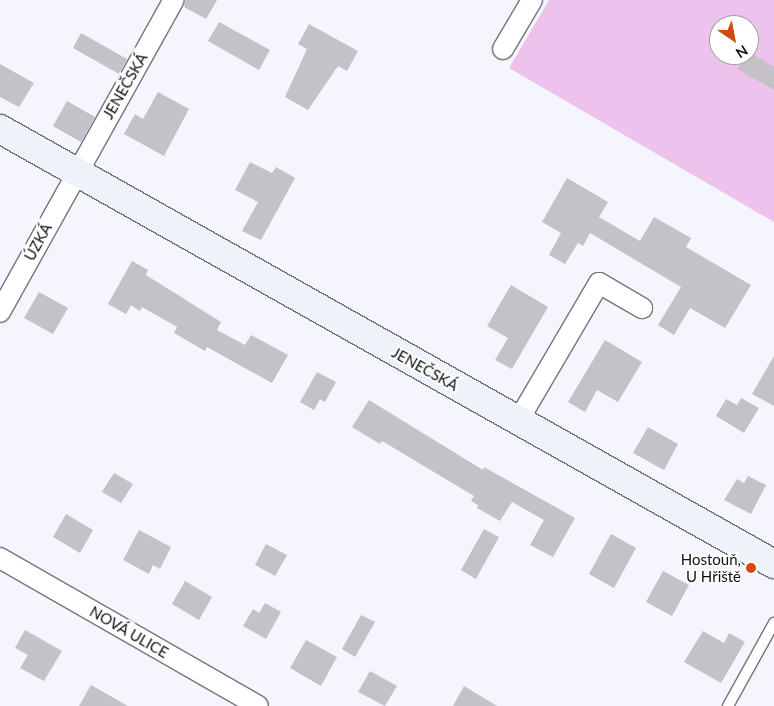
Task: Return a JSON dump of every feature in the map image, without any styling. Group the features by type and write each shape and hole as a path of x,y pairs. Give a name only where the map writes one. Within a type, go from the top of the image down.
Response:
{"street":[{"name":"JENEČSKÁ","path":"77,172 174,0"},
{"path":"503,49 532,0"},
{"name":"JENEČSKÁ","path":"0,129 774,564"},
{"name":"ÚZKÁ","path":"0,312 77,172"},
{"path":"518,421 599,283 642,308"},
{"name":"NOVÁ ULICE","path":"0,558 258,706"}],"lane":[{"path":"728,706 774,623"}],"shaded area":[{"path":"549,0 774,0 774,222 509,68"}],"building":[{"path":"186,0 217,0 206,19 184,7"},
{"path":"219,22 270,50 259,70 208,41"},
{"path":"309,24 358,51 347,71 338,66 308,110 285,97 307,49 298,44"},
{"path":"81,33 127,59 119,74 73,48"},
{"path":"759,58 774,67 774,90 737,69 740,65 759,65"},
{"path":"0,64 34,83 19,107 0,97"},
{"path":"158,92 189,109 164,156 124,134 135,114 143,119"},
{"path":"67,101 95,117 81,142 53,126"},
{"path":"250,162 272,173 276,167 295,178 261,240 242,231 258,202 235,190"},
{"path":"567,178 608,202 599,217 640,241 654,217 691,238 686,247 751,285 725,328 690,308 674,335 658,325 681,287 590,233 583,246 578,243 565,264 549,255 561,233 542,222"},
{"path":"132,261 148,270 146,275 221,322 217,330 245,345 251,335 288,355 272,383 207,347 205,351 174,333 177,327 142,307 140,311 131,305 126,314 108,304"},
{"path":"511,285 548,307 512,369 495,360 508,338 487,326"},
{"path":"39,292 68,308 53,334 24,318"},
{"path":"605,340 642,362 618,402 597,390 585,412 568,402"},
{"path":"774,356 774,406 752,394"},
{"path":"317,372 336,382 325,402 320,399 314,410 300,402"},
{"path":"741,398 759,408 744,433 716,416 726,399 737,405"},
{"path":"369,400 483,470 484,467 575,518 553,557 530,545 544,520 512,502 500,521 477,508 478,505 471,501 474,496 382,441 380,444 352,427"},
{"path":"648,427 678,444 664,470 633,453"},
{"path":"114,473 133,484 121,503 102,492"},
{"path":"748,476 766,485 751,514 724,500 737,479 744,483"},
{"path":"66,514 93,530 80,553 53,537"},
{"path":"484,529 499,537 476,579 461,570"},
{"path":"139,530 171,547 160,569 153,565 149,574 123,560"},
{"path":"611,534 636,548 614,588 589,574"},
{"path":"266,544 287,555 275,576 255,565"},
{"path":"663,571 689,585 672,616 646,602"},
{"path":"185,581 212,597 199,620 172,604"},
{"path":"265,603 281,612 266,639 243,626 253,609 259,613"},
{"path":"361,615 375,622 355,657 342,649"},
{"path":"25,630 62,651 44,681 20,668 28,655 15,648"},
{"path":"703,631 724,643 729,633 745,642 721,683 684,662"},
{"path":"306,640 337,657 321,686 290,668"},
{"path":"370,671 397,686 385,706 358,692"},
{"path":"91,685 128,706 79,706"},
{"path":"464,686 497,706 453,706"}],"place":[{"name":"Hostouň, U Hřiště","path":"751,568"}]}
